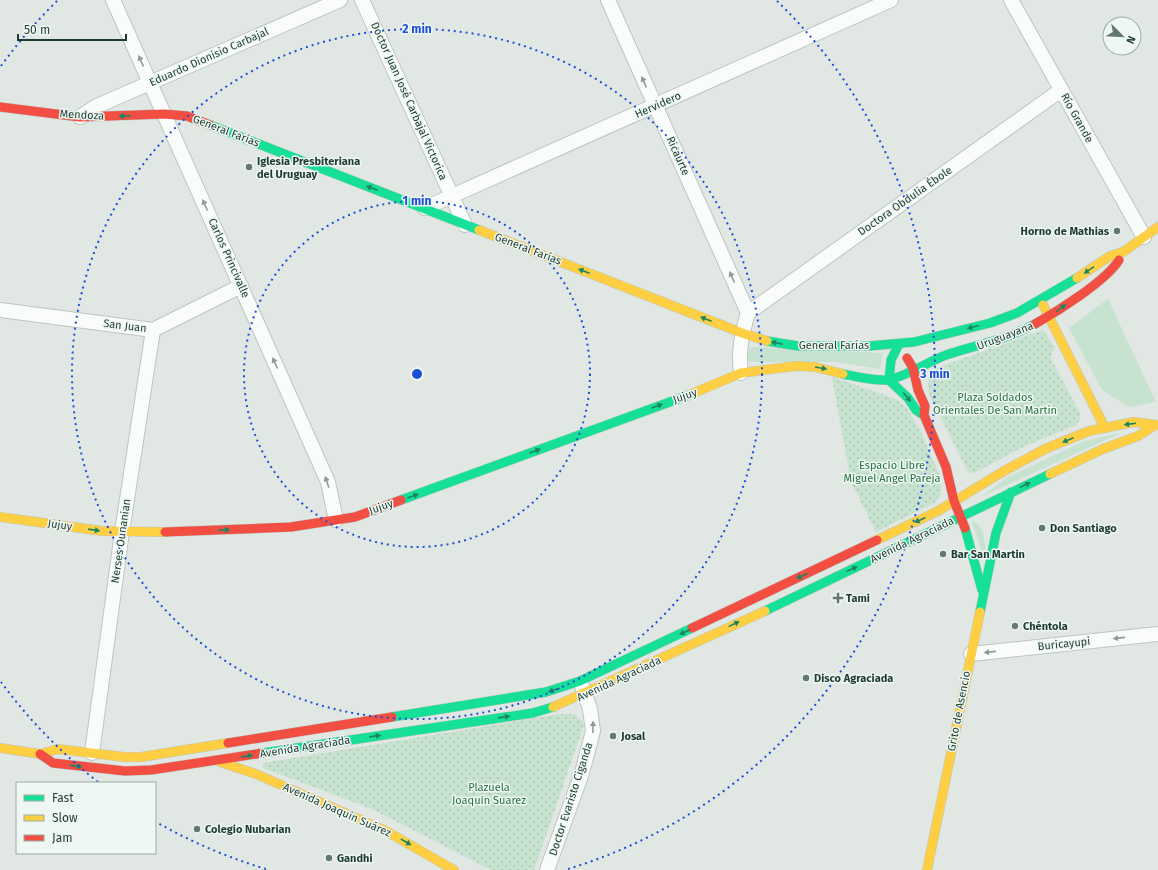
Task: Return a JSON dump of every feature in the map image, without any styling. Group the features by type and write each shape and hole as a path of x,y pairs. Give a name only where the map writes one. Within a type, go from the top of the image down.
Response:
{"street":[{"name":"Carlos Princivalle","path":"113,0 328,482 336,520"},
{"name":"Eduardo Dionisio Carbajal","path":"80,117 97,106 340,0"},
{"name":"Doctor Juan José Carbajal Victorica","path":"362,0 465,225"},
{"name":"Ricaurte","path":"608,0 748,313"},
{"name":"Hervidero","path":"425,208 891,0"},
{"name":"Río Grande","path":"1011,0 1144,237"},
{"name":"Doctora Obdulia Ébole","path":"748,313 1061,90"},
{"name":"Mendoza","path":"0,106 80,117 164,114"},
{"name":"General Farías","path":"164,114 187,116 205,122 742,333 774,343 792,345 869,346 899,344"},
{"name":"Uruguayana","path":"899,344 990,323 1040,301 1110,256 1123,252 1158,227"},
{"name":"Uruguayana","path":"889,380 913,368 946,355 973,348 1024,330 1049,316 1101,279 1116,265 1123,252"},
{"name":"San Juan","path":"0,310 153,330 241,286"},
{"path":"1040,301 1105,428"},
{"path":"741,373 739,350 748,313"},
{"name":"Nerses Ounanian","path":"92,753 122,532 153,330"},
{"path":"899,344 913,368 918,390 925,406 924,415 946,467 954,501 960,516 983,594"},
{"path":"899,344 891,360 889,380 908,398 916,410 924,415"},
{"name":"Jujuy","path":"0,517 102,531 144,533 291,527 355,517 703,390 741,373 778,368 815,366 856,377 889,380"},
{"name":"Avenida Agraciada","path":"0,748 40,754 58,749 141,757 523,698 546,692 580,681 931,514 954,501 963,487 1045,450 1089,431 1134,422 1156,425"},
{"name":"Avenida Agraciada","path":"40,754 53,763 125,771 151,770 533,713 558,706 585,695 811,590 960,516 978,512 1011,492 1103,449 1138,436 1156,425"},
{"path":"946,467 963,487 978,512"},
{"name":"Grito de Asencio","path":"927,870 983,594 1001,515 1011,492"},
{"path":"987,533 993,551"},
{"name":"Buricayupi","path":"971,654 1158,634"},
{"name":"Doctor Evaristo Ciganda","path":"547,870 582,774 593,731 593,718 580,681"},
{"name":"Avenida Joaquín Suárez","path":"216,761 256,774 386,831 454,870"}],"green space":[{"path":"1108,299 1156,402 1129,407 1102,390 1069,328"},
{"name":"Plaza Soldados Orientales De San Martín","path":"1043,330 1055,347 1050,357 1080,413 1080,420 1076,425 1025,446 974,473 968,472 930,396 928,388 929,377 936,368"},
{"path":"749,348 883,353 880,369 835,362 749,362 747,354"},
{"name":"Espacio Libre Miguel Angel Pareja","path":"832,377 896,399 907,408 922,434 941,479 941,494 936,502 876,532 851,482"},
{"path":"1123,432 981,497 1006,478 1082,442"},
{"path":"973,521 978,524 983,534 986,563 972,523"},
{"name":"Plazuela Joaquin Suarez","path":"560,714 574,714 583,722 583,728 534,870 491,870 372,809 263,768 263,763"}],"traffic: fast":[{"path":"210,125 479,230"},
{"path":"767,341 798,346 869,346 914,342 990,323 1017,313 1077,278"},
{"path":"843,374 877,380 893,379 946,355 1003,338 1035,324"},
{"path":"889,380 891,360 899,344"},
{"path":"889,380 908,398 916,410 922,414"},
{"path":"401,500 689,395"},
{"path":"765,611 1050,474"},
{"path":"980,612 996,533 1011,492"},
{"path":"965,528 982,590"},
{"path":"392,717 546,692 580,681 692,628"},
{"path":"263,753 533,713 553,707"}],"traffic: slow":[{"path":"1077,278 1110,256 1123,252 1158,227"},
{"path":"479,230 742,333 767,341"},
{"path":"1043,305 1105,428"},
{"path":"689,395 741,373 796,366 815,367 843,374"},
{"path":"877,540 938,511 1004,471 1045,449 1089,431 1134,422 1158,425"},
{"path":"1050,474 1103,449 1138,436 1155,425"},
{"path":"0,517 102,531 165,532"},
{"path":"553,707 765,611"},
{"path":"927,870 980,612"},
{"path":"0,748 40,754 58,749 124,757 141,757 228,743"},
{"path":"220,762 256,774 386,831 454,870"}],"traffic: jam":[{"path":"0,107 80,117 164,114 187,116 210,125"},
{"path":"1035,324 1068,304 1093,286 1104,277 1119,260"},
{"path":"907,358 913,368 918,390 925,406 924,415 946,467 954,501 965,528"},
{"path":"165,532 291,527 355,517 401,500"},
{"path":"692,628 877,540"},
{"path":"228,743 392,717"},
{"path":"40,754 53,763 125,771 151,770 263,753"}],"place":[{"name":"Iglesia Presbiteriana del Uruguay","path":"249,167"},
{"name":"Horno de Mathias","path":"1117,231"},
{"name":"Don Santiago","path":"1042,528"},
{"name":"Bar San Martin","path":"943,554"},
{"name":"Tami","path":"838,598"},
{"name":"Chéntola","path":"1015,626"},
{"name":"Disco Agraciada","path":"806,678"},
{"name":"Josal","path":"613,736"},
{"name":"Colegio Nubarian","path":"197,829"},
{"name":"Gandhi","path":"329,858"}]}
